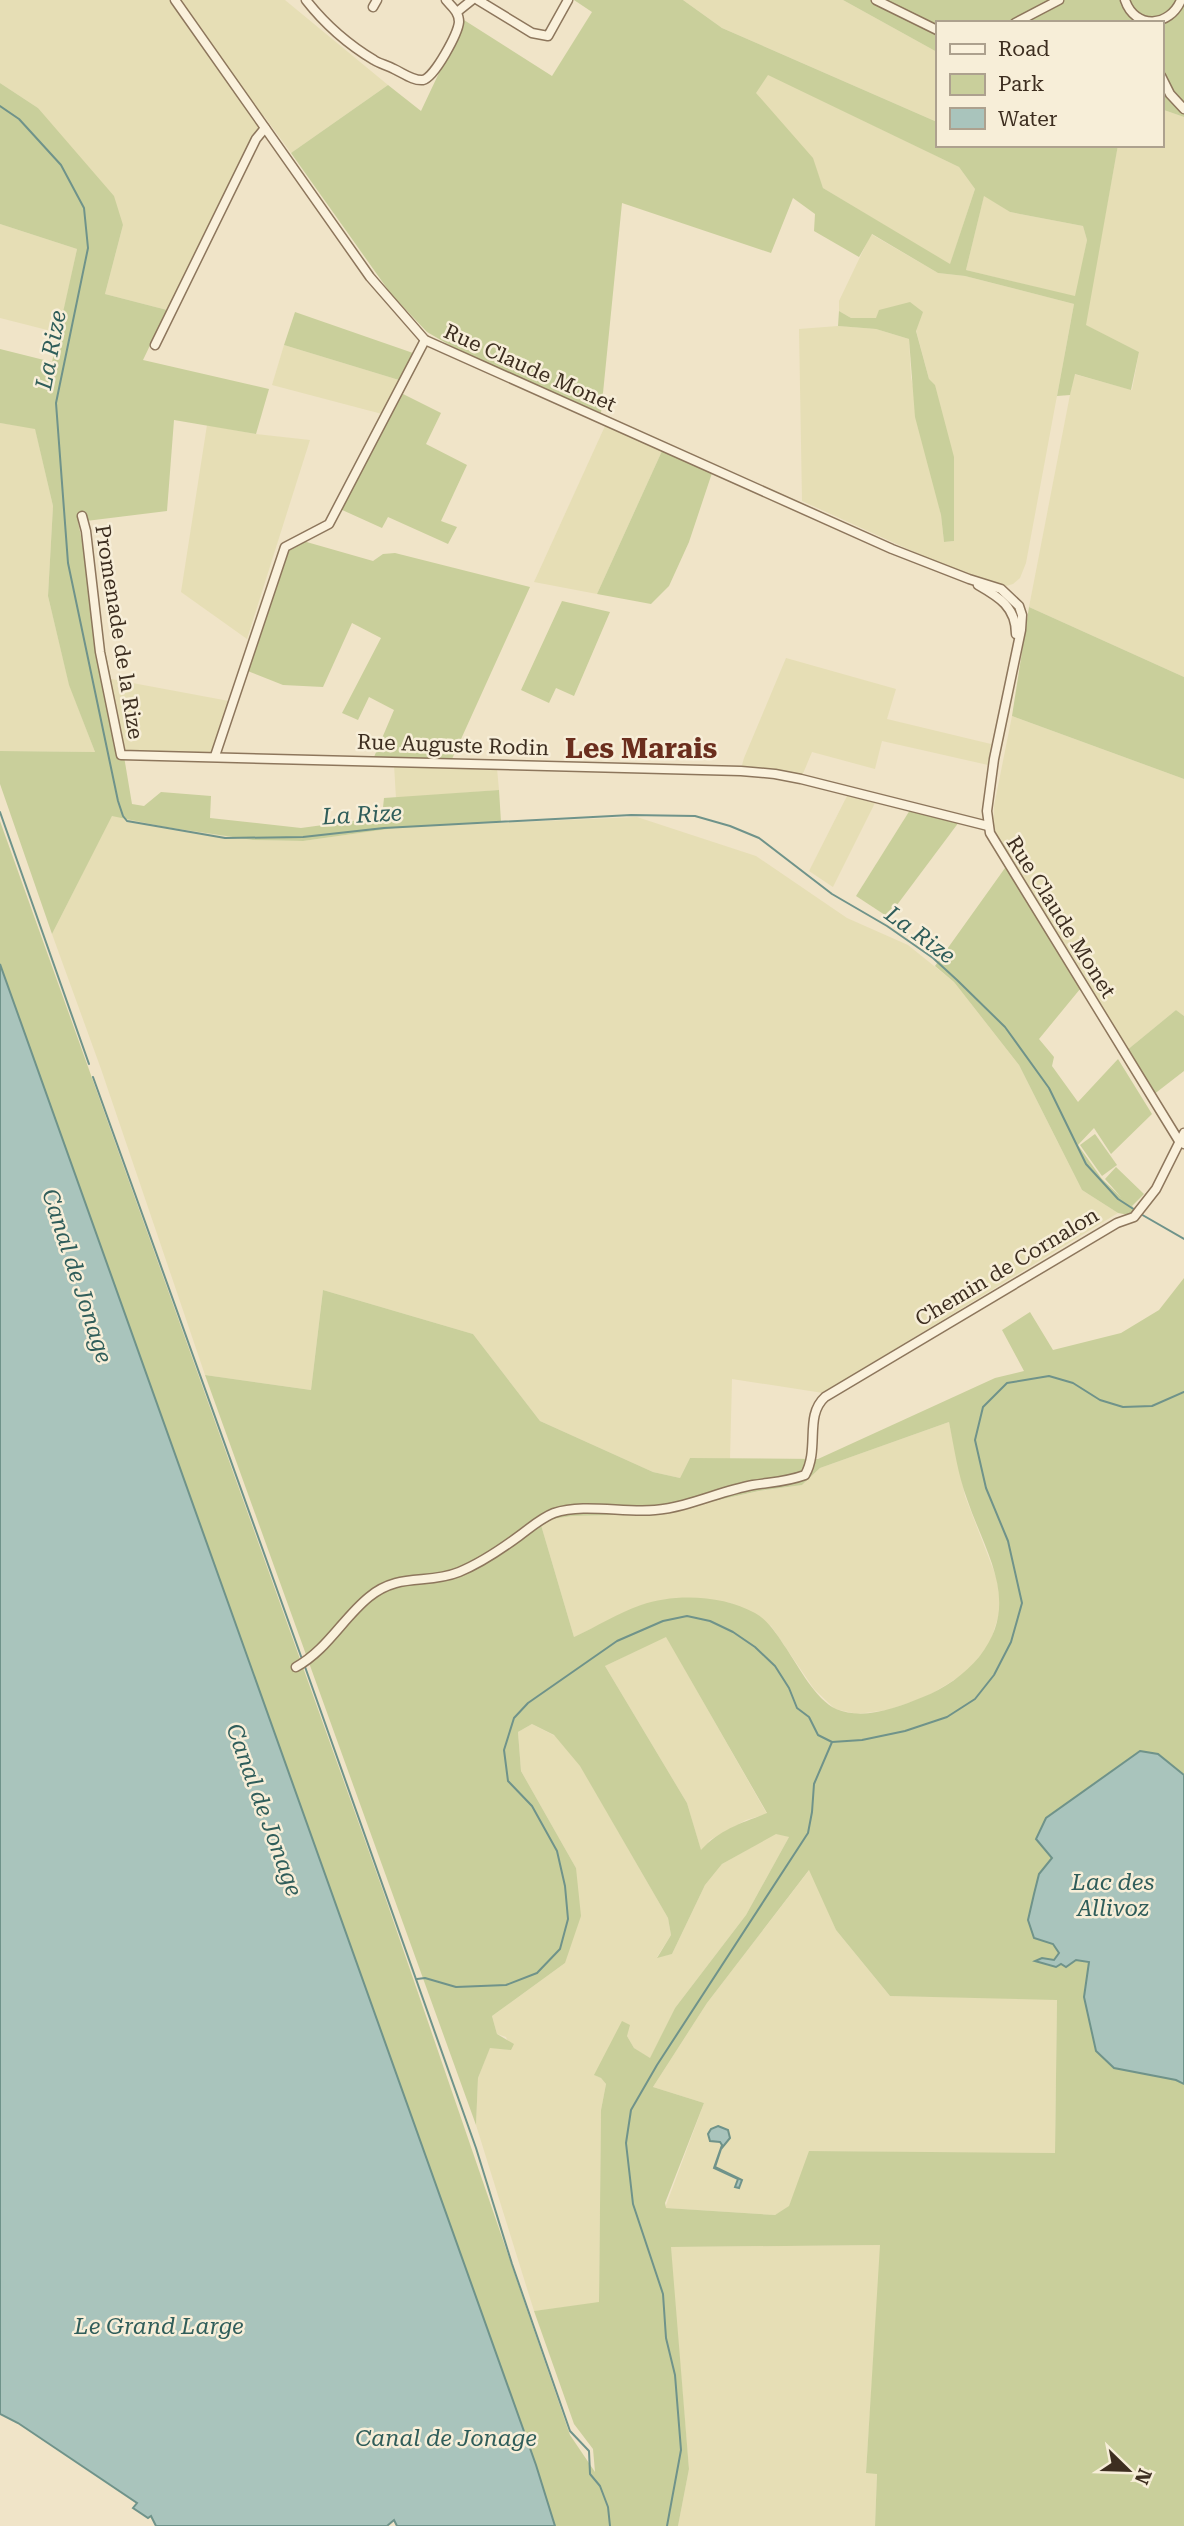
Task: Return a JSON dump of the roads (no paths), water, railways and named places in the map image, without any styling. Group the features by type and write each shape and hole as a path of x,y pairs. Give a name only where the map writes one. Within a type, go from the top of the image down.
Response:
{"street":[{"name":"Rue Claude Monet","path":"174,0 370,277 425,340 892,549 969,579 1003,601 1012,611 1016,628 1016,650 994,760 987,811 988,826 997,847 1181,1142"},
{"path":"306,0 342,36 374,61 408,77 422,80 430,76 442,61 459,24 457,12 446,0"},
{"path":"457,12 472,0"},
{"path":"478,0 532,33 548,36 568,0"},
{"path":"876,0 936,30"},
{"path":"1019,21 1059,0"},
{"path":"1125,0 1132,13 1144,21"},
{"path":"1163,22 1177,9 1181,0"},
{"path":"1163,80 1170,94 1184,109"},
{"path":"155,345 257,139 265,128"},
{"path":"215,756 285,547 328,524 425,340"},
{"name":"Promenade de la Rize","path":"82,516 88,543 100,652 121,755"},
{"name":"Rue Auguste Rodin","path":"121,755 763,773 801,779 988,826"},
{"name":"Chemin de Cornalon","path":"296,1667 308,1661 369,1597 388,1584 458,1572 501,1549 536,1522 555,1513 572,1510 655,1510 693,1503 752,1485 785,1482 805,1475 812,1462 814,1413 817,1404 1117,1223 1134,1217 1156,1189 1184,1133"}],"water":[{"path":"0,964 536,2465 555,2526 397,2526 394,2520 387,2526 156,2526 151,2516 148,2518 133,2508 137,2503 18,2423 0,2414"},
{"name":"Lac des Allivoz","path":"1140,1751 1158,1754 1184,1775 1184,2084 1176,2080 1114,2068 1096,2051 1084,1997 1089,1962 1076,1960 1066,1967 1061,1964 1056,1967 1035,1961 1042,1958 1054,1960 1059,1953 1053,1944 1034,1938 1028,1920 1039,1874 1052,1858 1036,1839 1046,1818"},
{"path":"718,2126 728,2130 730,2138 721,2149 715,2167 742,2180 739,2188 735,2187 738,2179 714,2168 722,2145 720,2142 710,2141 708,2134"}],"waterway":[{"name":"La Rize","path":"0,106 19,119 61,165 84,208 88,248 56,403 68,563 118,801 127,821 225,838 303,837 384,828 631,815 695,816 730,826 759,838 832,894 887,926 933,958 957,980 1005,1027 1049,1088 1086,1164 1118,1199 1135,1210"},
{"path":"0,812 89,1064"},
{"path":"93,1077 302,1659"},
{"name":"La Rize","path":"1139,1213 1184,1239"},
{"path":"417,1979 425,1978 456,1987 506,1985 537,1973 560,1949 568,1919 565,1886 557,1851 532,1806 508,1781 504,1750 514,1718 528,1703 617,1641 663,1621 687,1616 710,1621 755,1647 775,1666 789,1688 797,1708 809,1717 818,1735 832,1742 862,1740 905,1731 947,1717 975,1699 994,1675 1011,1642 1022,1603 1008,1541 986,1488 975,1440 983,1407 1007,1383 1049,1376 1073,1383 1100,1400 1123,1407 1152,1406 1184,1392"},
{"path":"304,1664 476,2148 512,2264 570,2431 589,2451 590,2474 600,2486 608,2507 610,2526"},
{"path":"667,2526 681,2450 675,2375 666,2338 663,2294 633,2204 626,2143 631,2110 657,2065 808,1833 814,1784 832,1742"}],"district":[{"name":"Les Marais","path":"641,748"}],"water label":[{"name":"Canal de Jonage","path":"77,1276"},
{"name":"Canal de Jonage","path":"264,1810"},
{"name":"Le Grand Large","path":"159,2326"},
{"name":"Canal de Jonage","path":"446,2438"}]}
